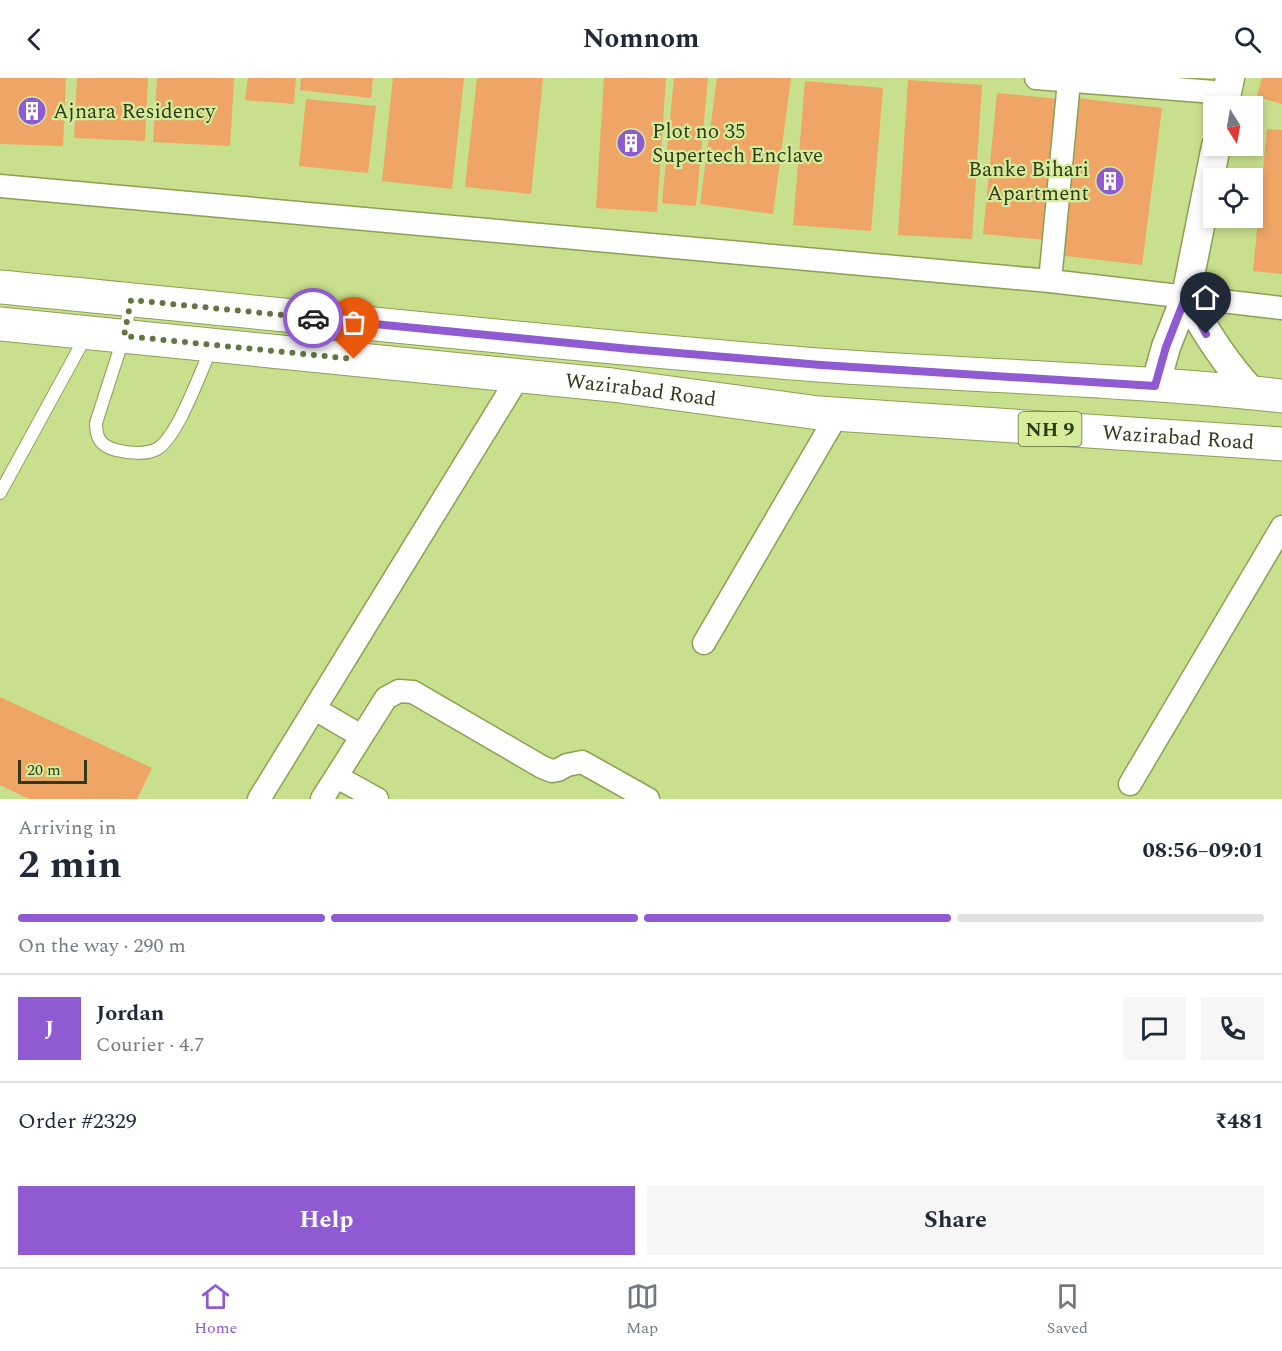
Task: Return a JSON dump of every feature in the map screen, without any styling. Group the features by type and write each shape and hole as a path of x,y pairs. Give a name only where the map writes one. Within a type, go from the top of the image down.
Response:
{"highway":[{"name":"Wazirabad Road","path":"0,287 642,350 821,365 1268,394"},
{"name":"Wazirabad Road","path":"0,324 612,385 828,414 1282,444"}],"street":[{"path":"1036,78 1227,93"},
{"path":"1050,281 1069,81"},
{"path":"1155,386 1166,347 1186,296 1214,156"},
{"path":"0,186 1050,281 1282,308"},
{"path":"1186,296 1218,352 1268,394"},
{"path":"259,799 519,376"},
{"path":"704,643 828,414"},
{"path":"1130,784 1282,527"},
{"path":"322,799 386,698 399,691 413,692 542,767 552,771 582,762 648,799"},
{"path":"315,710 361,736"},
{"path":"337,777 376,799"}],"lane":[{"path":"131,300 124,336 96,423 99,441 106,447 121,451 143,452 155,450 166,443 175,430 213,345"},
{"path":"0,493 88,332"}],"building":[{"name":"Ajnara Residency","path":"0,78 66,78 63,146 0,144"},
{"path":"77,78 148,78 145,141 74,138"},
{"path":"157,78 234,78 230,146 153,142"},
{"path":"248,78 296,78 294,104 245,100"},
{"path":"301,78 373,78 371,98 300,90"},
{"path":"393,78 464,78 452,189 382,181"},
{"path":"477,78 543,78 531,194 465,187"},
{"name":"Plot no 35 Supertech Enclave","path":"604,78 666,78 657,212 596,208"},
{"path":"674,78 708,78 696,206 662,203"},
{"path":"717,78 791,78 773,214 700,204"},
{"path":"1262,78 1282,78 1282,104 1257,96"},
{"path":"908,80 982,85 972,239 898,235"},
{"path":"805,81 883,88 871,231 793,225"},
{"path":"997,93 1059,99 1045,240 983,234"},
{"name":"Banke Bihari Apartment","path":"1077,98 1162,108 1142,265 1058,255"},
{"path":"306,99 376,106 368,173 299,166"},
{"path":"1267,129 1282,130 1282,274 1253,271 1257,228 1263,228 1263,170"},
{"path":"0,697 152,768 137,799 29,799 0,785"}],"way so far":[{"path":"313,318 131,300 124,336 354,359"}],"place":[{"name":"Ajnara Residency","path":"32,111"},
{"name":"Plot no 35 Supertech Enclave","path":"631,143"},
{"name":"Banke Bihari Apartment","path":"1110,181"}],"route":[{"path":"313,318 821,365 1155,386 1166,347 1186,296 1206,334"}]}
